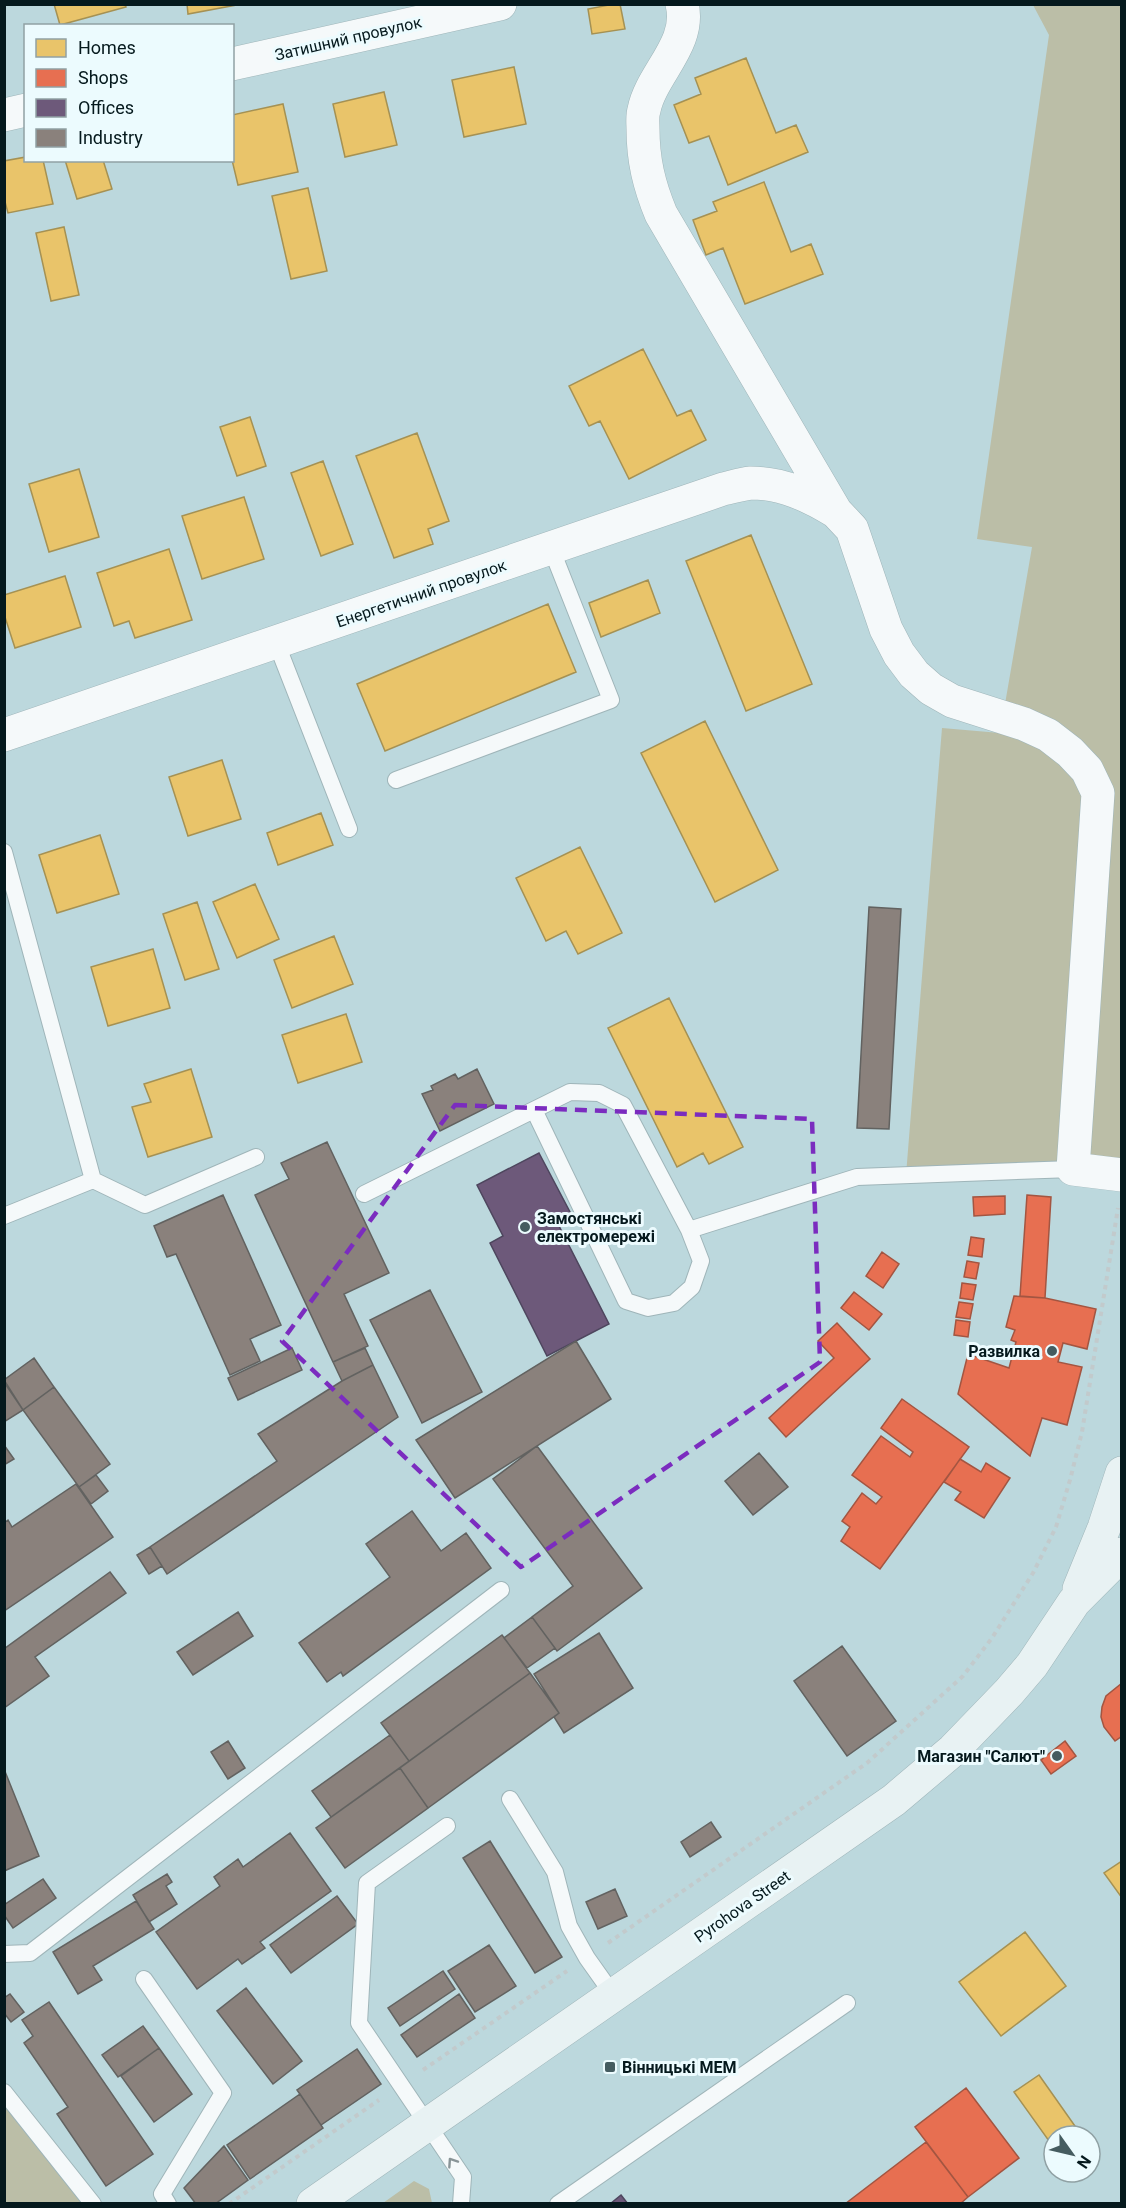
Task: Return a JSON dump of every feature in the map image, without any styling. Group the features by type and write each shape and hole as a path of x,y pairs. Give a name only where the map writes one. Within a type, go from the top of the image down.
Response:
{"main road":[{"path":"1074,1602 1104,1528 1122,1473"},
{"name":"Pyrohova Street","path":"313,2204 894,1800 952,1750 1032,1665 1074,1602 1122,1554"}],"street":[{"name":"Затишний провулок","path":"234,64 500,4"},
{"path":"682,4 684,14 679,40 655,80 644,111 643,150 649,184 661,214 836,512 852,529 886,628 899,654 914,674 930,689 952,701 1024,723 1048,735 1070,752 1087,770 1098,793 1073,1169 1120,1190"},
{"path":"4,115 24,110"},
{"name":"Енергетичний провулок","path":"4,735 723,489 750,483 780,486 806,494 836,512"}],"lane":[{"path":"396,780 611,700 551,548"},
{"path":"276,642 349,829"},
{"path":"4,852 93,1180"},
{"path":"364,1194 570,1092 599,1094 623,1105 690,1230 701,1261 692,1287 674,1303 648,1308 626,1301 534,1110"},
{"path":"4,1216 93,1180 144,1205 256,1157"},
{"path":"690,1230 857,1177 1073,1169"},
{"path":"4,1954 30,1953 501,1590"},
{"path":"510,1800 555,1872 569,1926 587,1958 614,1995"},
{"path":"447,1826 367,1883 359,2023 463,2177 461,2204"},
{"path":"144,1979 223,2093 162,2194 168,2204"},
{"path":"558,2204 847,2003"},
{"path":"4,2091 93,2204"}],"path":[{"path":"229,2204 867,1763 963,1676 992,1638 1034,1573 1056,1527 1083,1432 1120,1190"}],"highlighted area":[{"path":"455,1105 812,1119 820,1362 521,1567 282,1341"}],"green space":[{"path":"1033,5 1121,5 1121,1175 906,1175 942,728 1000,733 1032,547 977,539 1049,35"},
{"path":"5,2092 93,2203 5,2203"},
{"path":"414,2181 429,2189 432,2203 383,2203"}],"building: Homes":[{"path":"54,4 125,4 126,7 64,24 60,24"},
{"path":"187,4 242,4 188,14"},
{"path":"620,4 625,29 592,34 588,9"},
{"path":"746,58 776,133 796,125 808,152 728,185 709,136 689,143 674,105 701,94 695,78"},
{"path":"514,67 526,124 464,137 452,80"},
{"path":"384,92 397,145 345,157 333,104"},
{"path":"283,104 298,172 238,185 232,162 234,115"},
{"path":"24,157 24,162 43,162 53,204 8,213 4,198 4,161"},
{"path":"66,162 104,162 112,189 77,199"},
{"path":"764,182 791,252 811,244 823,274 745,304 723,248 706,255 693,220 717,211 713,202"},
{"path":"308,188 327,271 291,279 272,196"},
{"path":"64,227 79,295 51,301 36,233"},
{"path":"643,349 677,416 691,410 706,440 629,479 600,421 589,426 569,386"},
{"path":"250,417 266,466 237,476 220,427"},
{"path":"417,433 449,521 428,529 433,544 394,558 356,456"},
{"path":"323,461 353,544 321,556 291,473"},
{"path":"79,469 99,537 49,552 29,484"},
{"path":"244,497 264,559 202,579 182,516"},
{"path":"751,535 812,684 746,711 686,561"},
{"path":"169,549 192,620 135,638 129,621 114,626 97,573"},
{"path":"65,576 81,627 15,648 4,614 4,595"},
{"path":"648,580 660,613 601,637 589,603"},
{"path":"548,604 576,672 385,751 357,684"},
{"path":"705,721 778,870 715,902 641,753"},
{"path":"222,760 241,819 188,836 169,777"},
{"path":"321,813 333,845 278,865 267,833"},
{"path":"100,835 119,894 57,913 39,855"},
{"path":"580,847 622,933 578,954 566,931 546,941 516,878"},
{"path":"255,884 279,939 237,958 213,902"},
{"path":"197,902 219,969 185,980 163,914"},
{"path":"334,936 353,984 292,1008 274,960"},
{"path":"153,949 170,1008 108,1026 91,967"},
{"path":"669,998 743,1147 709,1164 703,1153 677,1167 608,1028"},
{"path":"346,1014 362,1062 298,1083 282,1035"},
{"path":"191,1069 212,1137 148,1157 132,1107 151,1102 144,1084"},
{"path":"1122,1861 1122,1898 1104,1873"},
{"path":"1025,1932 1066,1986 1001,2036 959,1982"},
{"path":"1039,2075 1074,2124 1042,2124 1042,2131 1014,2092"}],"building: Shops":[{"path":"1027,1195 1051,1197 1045,1298 1020,1296"},
{"path":"1005,1196 1005,1214 974,1216 973,1197"},
{"path":"971,1237 984,1239 982,1257 968,1255"},
{"path":"882,1252 899,1264 883,1288 866,1276"},
{"path":"967,1261 979,1263 976,1279 964,1277"},
{"path":"962,1283 976,1285 973,1300 960,1298"},
{"path":"854,1292 882,1314 869,1330 841,1308"},
{"path":"1014,1296 1045,1298 1096,1309 1087,1349 1063,1343 1058,1362 1082,1367 1067,1425 1042,1418 1030,1456 958,1394 968,1354 1009,1368 1016,1342 1011,1340 1015,1330 1006,1327"},
{"path":"959,1302 973,1304 970,1319 956,1317"},
{"path":"956,1320 970,1322 968,1337 954,1335"},
{"path":"837,1323 870,1359 786,1437 769,1418 834,1358 818,1341"},
{"path":"902,1399 969,1447 880,1569 841,1541 850,1527 842,1521 862,1493 876,1504 882,1497 852,1475 881,1436 910,1457 913,1452 881,1428"},
{"path":"960,1459 981,1472 986,1463 1010,1478 984,1518 955,1500 961,1492 944,1482"},
{"path":"1122,1683 1122,1736 1115,1741 1104,1727 1101,1717 1102,1707 1106,1696"},
{"path":"1065,1741 1076,1756 1051,1774 1041,1760"},
{"path":"966,2088 1019,2158 968,2197 915,2127"},
{"path":"926,2142 968,2197 960,2204 845,2204"}],"building: Offices":[{"path":"539,1153 570,1212 556,1220 609,1324 547,1356 490,1243 503,1236 477,1185"},
{"path":"621,2195 628,2204 610,2204"}],"building: Industry":[{"path":"869,907 901,909 889,1129 857,1128"},
{"path":"477,1069 494,1104 440,1131 422,1094 433,1090 431,1086 455,1074 458,1079"},
{"path":"327,1142 389,1273 344,1294 368,1346 333,1362 255,1195 289,1179 281,1163"},
{"path":"223,1195 281,1325 250,1339 260,1361 230,1375 176,1254 167,1257 154,1226"},
{"path":"430,1290 482,1392 422,1423 370,1320"},
{"path":"576,1341 611,1399 455,1498 416,1440"},
{"path":"292,1348 302,1370 238,1400 228,1378"},
{"path":"365,1348 373,1365 342,1381 333,1362"},
{"path":"34,1358 54,1387 23,1410 4,1380"},
{"path":"373,1365 398,1417 167,1574 150,1547 277,1461 258,1434 342,1381"},
{"path":"4,1382 23,1410 4,1422"},
{"path":"54,1387 110,1464 79,1487 23,1410"},
{"path":"4,1445 14,1459 4,1465"},
{"path":"537,1446 642,1588 557,1651 532,1617 573,1586 493,1479"},
{"path":"759,1453 788,1487 753,1515 725,1481"},
{"path":"96,1475 108,1491 91,1504 79,1487"},
{"path":"76,1484 113,1537 4,1611 4,1523 8,1520 12,1527"},
{"path":"412,1511 441,1551 466,1533 491,1568 343,1676 341,1672 327,1682 299,1643 390,1577 366,1544"},
{"path":"150,1547 162,1566 149,1574 137,1555"},
{"path":"110,1572 126,1593 35,1657 49,1676 4,1708 4,1649"},
{"path":"238,1612 253,1636 193,1675 177,1652"},
{"path":"532,1617 555,1648 527,1668 504,1638"},
{"path":"599,1633 633,1688 564,1733 554,1717 559,1713 534,1674"},
{"path":"502,1635 530,1673 409,1761 381,1723"},
{"path":"842,1646 896,1721 847,1756 794,1681"},
{"path":"530,1673 559,1713 428,1808 400,1768"},
{"path":"390,1735 409,1761 331,1817 312,1791"},
{"path":"228,1741 245,1768 228,1779 211,1752"},
{"path":"400,1768 428,1808 345,1868 316,1828"},
{"path":"4,1769 39,1856 4,1871"},
{"path":"711,1822 721,1837 690,1857 681,1842"},
{"path":"290,1833 331,1891 260,1942 265,1948 242,1964 238,1959 197,1989 156,1932 220,1886 214,1877 238,1859 243,1867"},
{"path":"490,1841 562,1957 535,1973 463,1858"},
{"path":"167,1874 172,1882 166,1886 177,1904 149,1922 133,1895"},
{"path":"43,1879 56,1898 13,1928 4,1915 4,1905"},
{"path":"615,1889 627,1916 598,1929 586,1902"},
{"path":"337,1896 358,1924 291,1973 270,1945"},
{"path":"136,1901 154,1929 93,1966 102,1980 78,1994 53,1952"},
{"path":"489,1945 516,1986 475,2012 448,1971"},
{"path":"443,1971 455,1989 400,2026 388,2008"},
{"path":"246,1988 302,2061 273,2084 217,2011"},
{"path":"10,1994 24,2012 11,2022 4,2013 4,1998"},
{"path":"459,1994 475,2018 417,2057 401,2035"},
{"path":"49,2002 153,2154 106,2186 57,2114 68,2107 24,2043 33,2036 22,2020"},
{"path":"143,2026 159,2048 118,2077 102,2055"},
{"path":"159,2048 192,2094 154,2122 121,2076"},
{"path":"357,2049 381,2084 321,2125 297,2090"},
{"path":"300,2094 323,2128 250,2179 227,2145"},
{"path":"224,2146 248,2180 215,2204 196,2204 184,2188"}],"place":[{"name":"Замостянські електромережі","path":"525,1227"},
{"name":"Развилка","path":"1052,1351"},
{"name":"Магазин \"Салют\"","path":"1057,1756"},
{"name":"Вінницькі МЕМ","path":"610,2067"}]}
